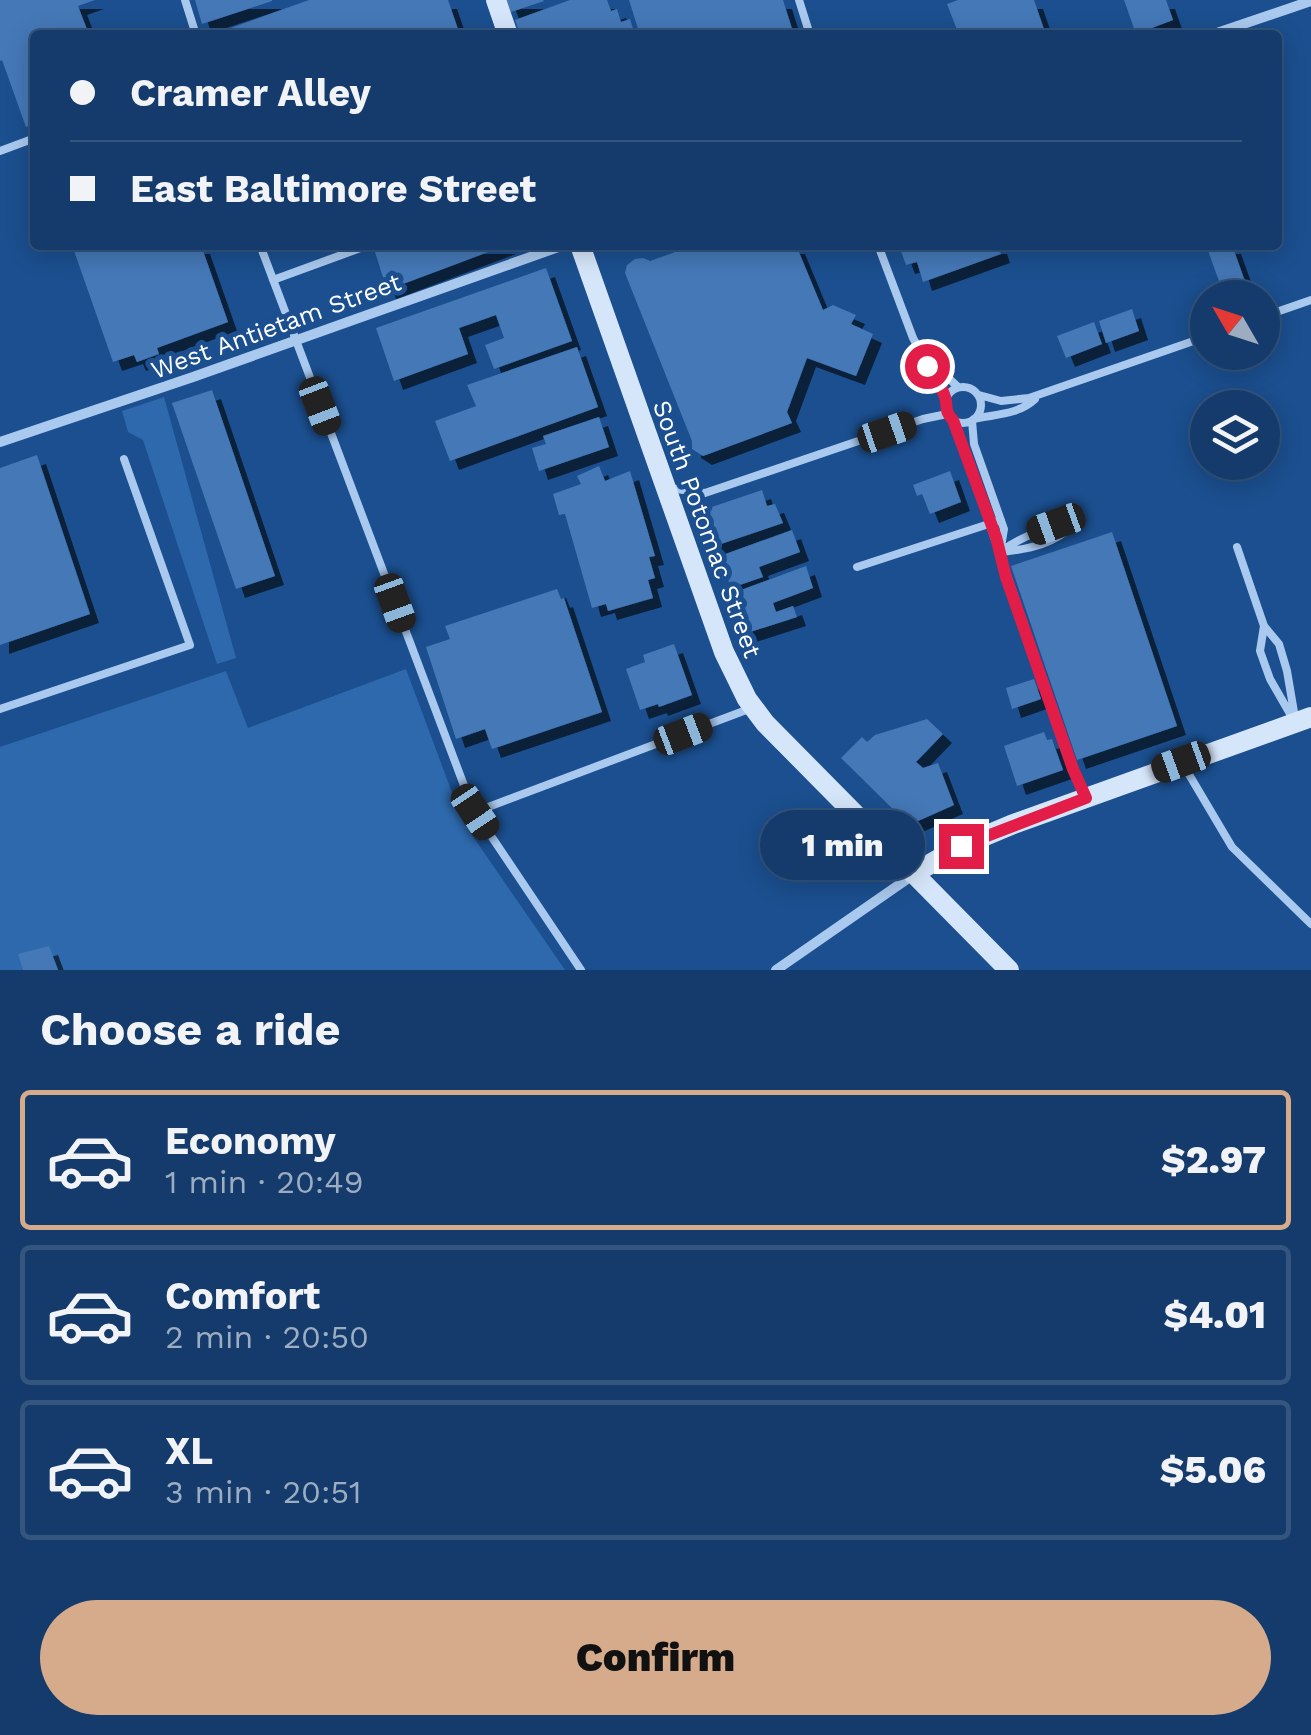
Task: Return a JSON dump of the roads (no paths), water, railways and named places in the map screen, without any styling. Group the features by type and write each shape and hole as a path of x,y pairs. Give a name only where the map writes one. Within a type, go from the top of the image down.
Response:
{"main road":[{"path":"496,0 506,30"},
{"name":"South Potomac Street","path":"582,250 735,679 765,723 1009,970"},
{"path":"914,874 972,841 1303,720"}],"street":[{"path":"1226,30 1311,0"},
{"name":"West Antietam Street","path":"0,442 550,250"},
{"path":"776,970 914,874"}],"lane":[{"path":"185,0 194,30"},
{"path":"799,0 808,30"},
{"path":"0,151 30,140"},
{"path":"262,250 475,812 580,970"},
{"path":"273,280 355,250"},
{"path":"880,250 905,320 946,398"},
{"path":"1280,311 1311,300"},
{"path":"979,395 1002,401 1039,395 1190,342"},
{"path":"923,354 958,387"},
{"path":"1000,552 1004,528 974,444 973,420 981,412 979,395 974,389 958,387 950,392 944,406 991,524 1006,577 1086,798"},
{"path":"664,487 705,493 923,420 950,417 960,423 1014,412 1026,408 1039,395"},
{"path":"0,709 190,645 124,459"},
{"path":"858,567 1001,520"},
{"path":"1077,523 1060,538 1028,550 1000,552 1024,536 1056,524 1077,523"},
{"path":"1237,547 1264,626 1279,644 1303,720"},
{"path":"1264,626 1260,650 1270,680 1303,720"},
{"path":"475,812 753,707"},
{"path":"1181,762 1232,847 1311,924"}]}
